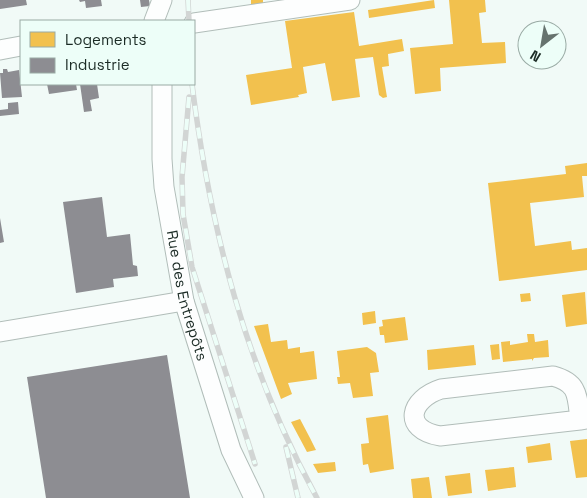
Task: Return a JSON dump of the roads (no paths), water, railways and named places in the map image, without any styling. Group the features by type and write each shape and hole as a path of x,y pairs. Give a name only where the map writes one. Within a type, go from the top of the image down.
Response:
{"street":[{"path":"155,20 162,0"},
{"path":"195,23 350,0"},
{"path":"0,50 20,46"},
{"name":"Rue des Entrepôts","path":"162,85 164,187 184,301 231,450 254,498"},
{"path":"0,332 184,301"},
{"path":"553,376 565,379 573,385 584,420 440,436 421,431 416,423 415,410 420,399 427,394 442,389 553,376"}],"railway":[{"path":"188,0 189,20"},
{"path":"192,85 209,192 235,297 251,349 270,399 292,449 317,498"},
{"path":"189,97 182,177 183,214 192,267 255,464"},
{"path":"286,447 298,498"}]}
